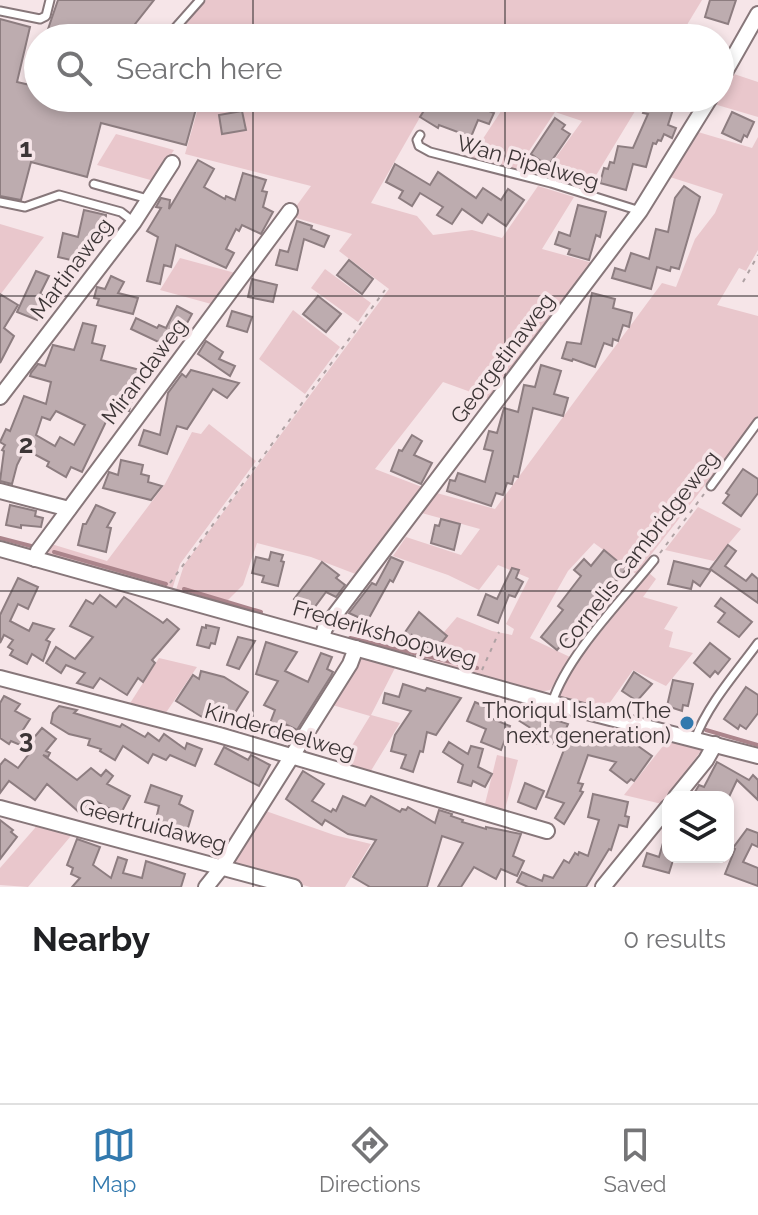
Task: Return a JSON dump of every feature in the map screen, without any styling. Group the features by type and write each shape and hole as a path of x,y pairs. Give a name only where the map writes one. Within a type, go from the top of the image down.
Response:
{"street":[{"path":"734,56 758,14"},
{"name":"Georgetinaweg","path":"322,638 325,628 640,211 701,112"},
{"name":"Martinaweg","path":"0,397 134,222 172,163"},
{"name":"Mirandaweg","path":"35,559 290,211"},
{"path":"0,491 69,509"},
{"name":"Frederikshoopweg","path":"0,549 552,703 758,756"},
{"path":"206,887 222,867 350,664 356,648"},
{"name":"Kinderdeelweg","path":"0,678 291,756 547,831"},
{"path":"681,791 715,744"},
{"name":"Geertruidaweg","path":"0,808 294,887"},
{"path":"603,887 662,814"}],"lane":[{"path":"0,11 40,19 46,16 50,0"},
{"path":"179,24 200,0"},
{"name":"Wan Pipelweg","path":"420,135 419,146 439,155 551,183 640,211"},
{"path":"94,184 148,199"},
{"path":"0,202 25,207 59,195 121,212 134,222"},
{"name":"Cornelis Cambridgeweg","path":"711,486 758,422"},
{"name":"Cornelis Cambridgeweg","path":"552,703 556,690 580,652 654,560"},
{"path":"695,739 717,698 758,643"}],"path":[{"path":"743,282 758,255"},
{"path":"163,594 385,290"},
{"name":"Cornelis Cambridgeweg","path":"654,560 711,486"},
{"path":"477,682 499,632"}],"shaded area":[{"path":"206,0 702,0 687,24 187,23"},
{"path":"734,74 758,82 758,117 734,110"},
{"path":"197,112 423,112 371,203 417,216 433,235 472,230 502,238 538,186 574,197 542,249 593,263 490,399 443,382 375,469 422,487 358,575 311,557 257,543 243,585 224,604 176,590 184,565 389,289 339,251 352,234 289,216 311,186 185,154"},
{"path":"500,112 555,112 515,172 469,160"},
{"path":"555,112 635,112 589,187 544,174 582,121"},
{"path":"698,132 752,148 758,137 758,250 746,271 739,268 717,305 758,316 758,417 636,574 594,543 568,571 530,638 572,658 550,690 540,692 420,660 457,617 492,631 512,635 514,629 506,624 529,578 498,565 479,590 448,575 393,556 406,537 461,555 480,529 418,512 433,492 495,509 662,283 676,287 695,239 715,213 723,194 670,177"},
{"path":"116,134 174,150 154,181 97,165"},
{"path":"0,224 44,237 0,295"},
{"path":"180,258 239,274 215,305 160,290"},
{"path":"325,269 371,303 358,322 311,288"},
{"path":"293,310 340,347 305,394 259,359"},
{"path":"209,424 256,461 180,564 172,590 44,555 44,547 48,543 107,561 165,484 192,432 201,434"},
{"path":"698,507 741,529 714,561 665,550"},
{"path":"649,573 656,579 643,597 678,607 664,629 673,632 669,647 693,653 666,686 633,670 604,711 559,697 559,690 587,649"},
{"path":"360,655 397,664 371,715 400,723 369,774 339,767 370,716 329,704"},
{"path":"159,658 197,667 163,717 127,708"},
{"path":"671,736 703,748 672,791 662,791 662,804 624,795"},
{"path":"497,755 518,760 504,813 484,808"},
{"path":"263,810 334,835 371,844 345,887 310,887 233,865 230,862"},
{"path":"37,821 72,830 70,837 28,887 0,885 0,868 35,828"}],"building":[{"path":"58,0 154,0 135,24 50,24"},
{"path":"710,0 736,0 728,24 705,17"},
{"path":"0,19 24,25 24,52 17,82 24,84 24,112 195,112 186,145 101,123 87,177 31,162 21,200 0,196"},
{"path":"242,112 246,130 222,134 219,115"},
{"path":"423,112 494,113 489,124 478,120 471,137 439,125 438,128 420,117"},
{"path":"672,112 668,125 676,128 672,138 664,134 661,141 653,143 646,167 633,164 626,190 600,183 604,168 608,169 610,162 614,163 618,146 633,148 648,114 643,113"},
{"path":"732,112 754,122 741,142 722,133"},
{"path":"555,118 565,125 562,129 570,134 548,166 531,154"},
{"path":"198,160 214,169 204,187 225,199 226,196 235,200 243,173 266,180 262,191 267,192 263,207 273,212 261,234 242,225 239,231 236,229 226,249 234,253 226,268 176,245 171,267 164,265 160,284 147,281 158,237 147,231 161,208 156,207 161,198 170,200 169,209"},
{"path":"395,164 430,185 438,172 476,198 483,188 501,200 508,189 524,200 506,226 488,214 482,223 462,209 452,224 437,215 443,207 420,193 412,206 399,198 403,191 386,182"},
{"path":"684,186 700,197 679,269 671,267 670,271 657,267 651,289 612,278 615,268 625,271 631,253 649,259 656,229 668,232 675,198"},
{"path":"578,205 606,212 600,237 596,235 589,260 568,254 570,249 555,244 559,232 570,236"},
{"path":"84,210 106,215 104,239 90,236 84,263 58,257 63,233 78,237"},
{"path":"297,221 329,236 324,247 304,239 297,270 276,265 280,250 288,252"},
{"path":"349,260 373,279 362,294 337,275"},
{"path":"36,271 49,276 40,294 50,298 44,313 40,312 37,320 17,312"},
{"path":"111,276 124,282 118,293 138,298 133,314 97,305 99,299 94,298 97,287 105,289"},
{"path":"252,279 277,285 273,302 248,297"},
{"path":"592,293 615,299 613,308 632,313 629,327 623,325 618,341 613,339 612,346 604,343 595,367 562,358 567,342 581,344"},
{"path":"0,294 18,305 4,328 14,336 0,363"},
{"path":"318,296 341,314 326,332 303,314"},
{"path":"177,306 192,314 186,325 181,323 169,347 131,329 136,318 157,328 159,325 166,328"},
{"path":"232,311 252,317 247,332 227,326"},
{"path":"83,323 96,326 92,343 105,346 101,360 140,370 129,411 113,407 82,472 71,467 66,477 47,466 49,462 25,449 12,484 0,481 5,445 0,442 6,429 10,431 24,396 46,404 51,382 30,376 31,373 38,364 45,366 53,345 74,350","holes":["56,411 85,425 74,445 60,437 55,446 36,435 42,417 50,420"]},
{"path":"206,341 223,352 219,359 235,366 230,376 198,354"},
{"path":"541,365 561,371 554,394 568,398 563,416 533,408 518,477 514,476 512,484 507,483 503,495 496,493 491,506 447,491 450,480 455,481 458,473 485,482 493,451 484,449 489,431 497,433 504,408 518,412 524,385 535,387"},
{"path":"191,370 239,383 227,398 213,389 187,429 177,426 167,454 139,445 144,430 160,435 168,393 182,374 186,377"},
{"path":"412,435 422,441 414,455 432,463 421,484 391,471 399,450 402,451"},
{"path":"121,460 143,465 141,474 149,476 148,482 162,486 151,500 103,488 109,472 118,475"},
{"path":"743,469 758,479 758,493 741,516 723,503 729,495 726,493"},
{"path":"10,505 36,511 35,516 43,518 41,527 6,525"},
{"path":"96,505 115,513 107,527 111,528 106,552 78,545 83,524 86,524"},
{"path":"441,519 460,524 454,550 431,543 435,525 439,526"},
{"path":"728,545 736,551 725,566 746,581 752,574 758,579 758,603 710,569"},
{"path":"604,550 627,569 557,650 541,637 563,610 558,606 581,576 574,570 584,559 591,566"},
{"path":"271,552 283,555 278,586 262,582 264,576 252,573 256,557 269,560"},
{"path":"391,557 403,562 369,618 363,616 362,619 349,613 372,583 376,585"},
{"path":"674,561 711,570 700,586 693,581 691,589 668,584"},
{"path":"322,562 339,575 336,578 345,585 336,597 326,592 311,612 294,599"},
{"path":"512,568 519,570 516,578 523,582 515,597 509,595 498,623 478,615 486,594 497,599"},
{"path":"18,578 38,587 28,609 18,604 10,621 29,631 33,623 54,629 46,640 50,642 43,661 32,654 27,664 10,655 13,650 8,647 13,640 4,635 0,643 0,615"},
{"path":"100,595 116,607 124,597 163,623 167,619 179,629 152,660 155,663 143,682 138,678 127,695 100,678 93,688 77,683 85,673 66,665 61,673 46,663 56,647 75,659 93,637 70,626 86,600 93,604"},
{"path":"721,598 752,622 739,637 718,622 725,613 715,606"},
{"path":"419,612 447,636 434,652 412,635 409,644 399,641"},
{"path":"206,625 219,628 215,644 211,643 209,648 197,645 202,627 206,628"},
{"path":"238,637 255,641 239,669 227,665"},
{"path":"266,642 297,652 285,671 308,682 321,653 332,657 327,669 333,672 297,730 285,724 281,736 267,731 275,710 264,705 278,681 256,674"},
{"path":"710,643 730,659 718,674 715,671 710,677 694,663"},
{"path":"201,671 224,677 248,692 231,719 210,705 202,717 176,701 193,675 199,679"},
{"path":"634,672 652,684 637,701 622,691"},
{"path":"673,680 693,684 688,706 683,705 682,711 667,706"},
{"path":"403,684 461,698 436,735 427,732 423,752 420,751 413,772 401,768 406,755 391,751 395,735 411,711 383,703 385,693 399,697"},
{"path":"746,687 758,695 758,713 746,729 740,725 738,729 724,719"},
{"path":"4,696 20,704 15,711 30,719 21,733 32,740 42,728 56,739 46,751 50,753 48,757 43,755 77,780 91,768 101,776 106,770 113,776 107,784 130,796 117,821 107,815 110,809 92,799 80,813 47,784 35,800 9,781 0,793 0,765 5,759 18,768 32,750 11,741 9,744 0,738 0,703"},
{"path":"475,702 492,710 488,717 510,726 501,750 481,742 486,729 467,721"},
{"path":"59,706 120,727 122,724 145,737 148,733 159,741 164,734 185,749 187,743 202,749 195,766 170,755 166,760 153,754 148,763 123,746 115,760 101,749 88,745 90,739 69,734 51,723 53,713"},
{"path":"522,707 539,718 540,715 568,724 565,731 603,745 604,738 631,741 652,756 634,781 631,779 627,783 610,770 616,762 588,755 578,783 583,784 580,791 583,792 564,824 555,818 564,803 546,797 565,747 543,741 542,745 532,742 535,731 515,718"},
{"path":"449,742 468,754 471,746 483,749 478,767 492,774 485,787 473,781 471,786 458,782 463,765 443,752"},
{"path":"224,747 248,760 251,755 270,765 259,786 215,764"},
{"path":"717,762 749,780 753,775 758,780 758,800 737,780 732,791 696,791 699,785 704,787"},
{"path":"303,771 324,784 312,801 331,812 333,809 336,811 343,796 365,806 371,796 400,812 408,807 435,823 439,810 452,814 462,822 521,834 513,856 524,861 517,876 501,869 496,879 474,867 461,887 438,887 463,843 442,836 427,887 370,887 353,877 376,840 348,834 325,820 322,825 286,799"},
{"path":"525,783 544,791 536,809 518,802"},
{"path":"151,785 182,796 179,804 193,811 185,838 169,831 171,826 156,820 159,806 145,802"},
{"path":"593,794 628,802 625,816 629,817 627,827 619,825 611,850 586,887 528,887 517,882 522,872 542,881 544,875 553,878 564,860 569,863 575,853 588,856 599,820 588,817"},
{"path":"0,820 17,837 0,859"},
{"path":"747,829 758,833 758,847 752,844 743,862 758,868 758,886 725,874 729,863 734,863 734,847"},
{"path":"77,839 100,847 93,865 111,878 118,857 127,860 123,873 142,878 146,861 185,874 181,887 72,887 80,878 71,874 73,868 67,865"},
{"path":"662,846 662,863 672,863 669,873 643,866 647,853 659,857"}],"waterway":[{"path":"0,538 31,546"},
{"path":"54,552 166,584"},
{"path":"184,589 261,612"},
{"path":"350,638 477,668"},
{"path":"706,730 758,745"}],"place":[{"name":"Thoriqul Islam(The next generation)","path":"687,723"}]}
